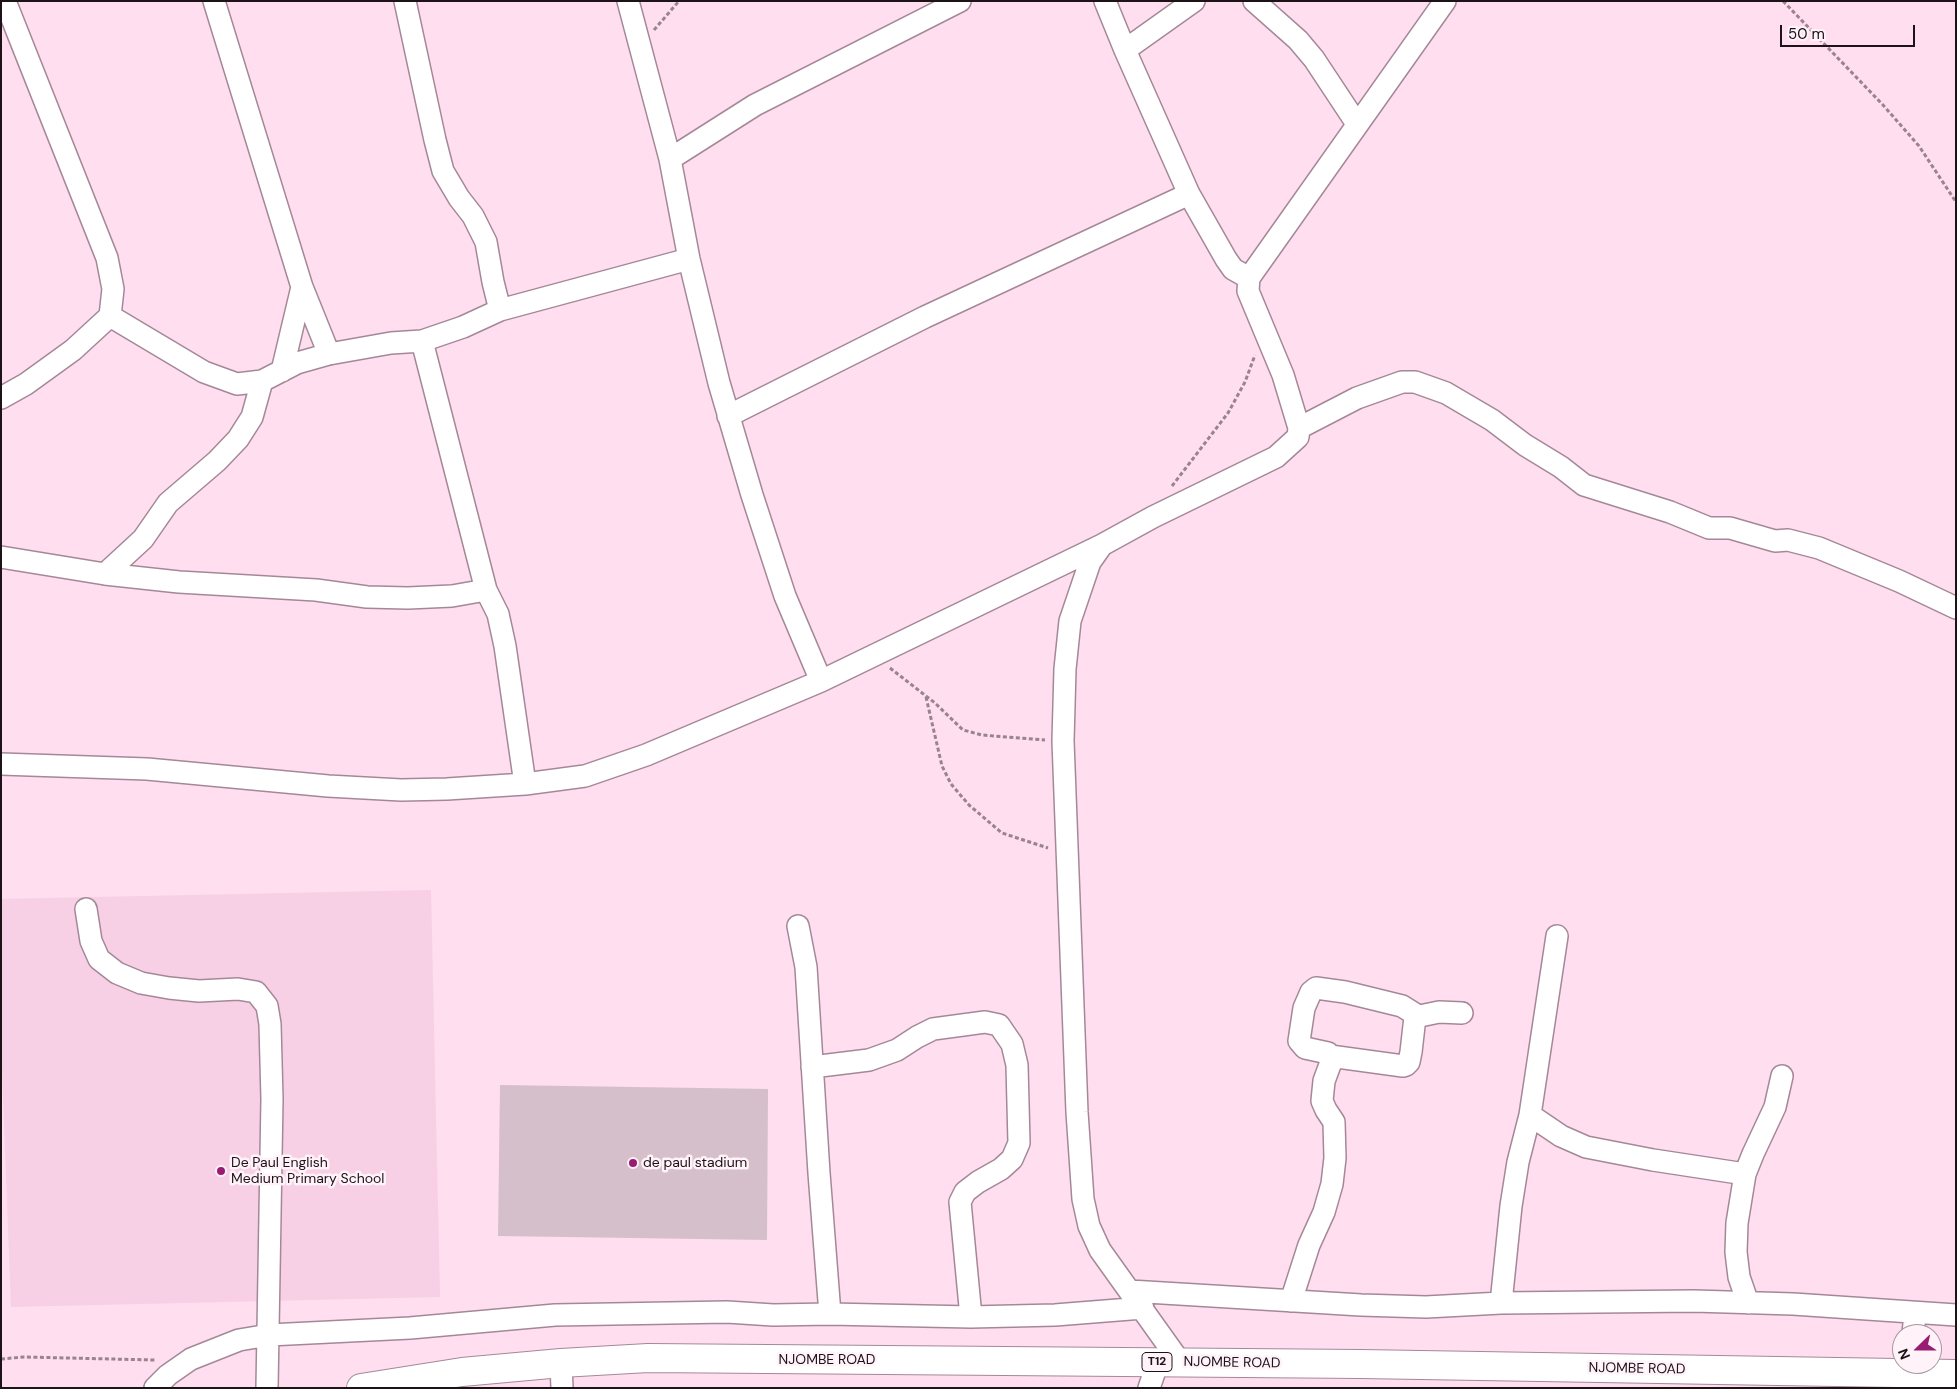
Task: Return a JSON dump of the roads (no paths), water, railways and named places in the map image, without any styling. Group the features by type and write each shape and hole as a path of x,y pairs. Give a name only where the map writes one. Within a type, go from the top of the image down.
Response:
{"highway":[{"name":"NJOMBE ROAD","path":"361,1388 462,1372 561,1375 648,1358 1169,1362 1904,1375 1956,1374"}],"street":[{"path":"1,398 26,384 73,350 110,316 113,289 107,258 5,1"},
{"path":"214,1 302,287 329,354"},
{"path":"405,1 435,140 444,171 459,198 473,216 486,242 500,310"},
{"path":"628,1 670,159 689,259 728,416 785,596 821,681"},
{"path":"670,159 755,105 960,1"},
{"path":"1106,1 1125,50 1189,194 1233,269 1249,278"},
{"path":"1125,50 1194,1"},
{"path":"1254,1 1298,40 1314,59 1357,124"},
{"path":"1,764 147,769 328,786 401,790 525,784 585,776 637,758 821,681 1276,458 1298,438 1299,428 1283,375 1248,291 1249,278 1445,1"},
{"path":"728,416 925,317 1189,194"},
{"path":"110,316 204,372 237,384 262,381 296,363 329,354 391,343 422,341 463,327 500,310 689,259"},
{"path":"282,371 302,287"},
{"path":"422,341 486,590 498,614 505,646 525,784"},
{"path":"106,574 143,539 168,503 217,461 238,439 252,417 262,381"},
{"path":"1299,428 1357,398 1402,382 1415,382 1446,393 1492,420 1525,445 1562,467 1584,485 1670,512 1709,528 1730,528 1776,542 1788,540 1819,548 1899,581 1956,608"},
{"path":"1102,544 1090,562 1070,621 1065,669 1063,741 1077,1112 1083,1199 1089,1226 1100,1250 1143,1308 1169,1362 1149,1388"},
{"path":"1,557 106,574 179,582 316,590 367,597 443,596 486,590"},
{"path":"86,909 91,941 100,958 117,973 141,984 169,988 199,990 238,988 256,992 267,1006 270,1024 272,1100 267,1388"},
{"path":"798,926 806,967 830,1314"},
{"path":"1501,1303 1511,1206 1518,1162 1530,1115 1557,936"},
{"path":"1418,1016 1402,1006 1345,992 1316,988 1310,992 1304,1008 1299,1042 1306,1048 1328,1053 1330,1056 1403,1066 1409,1062 1414,1020 1418,1016 1439,1012 1462,1013"},
{"path":"812,1067 869,1060 897,1050 917,1036 934,1029 985,1022 999,1025 1012,1044 1017,1065 1019,1143 1012,1159 965,1192 960,1202 971,1317"},
{"path":"1291,1301 1309,1246 1324,1212 1332,1184 1335,1158 1335,1126 1322,1100 1324,1081 1331,1062 1330,1056"},
{"path":"1748,1303 1739,1277 1736,1252 1737,1223 1746,1174 1752,1154 1775,1107 1782,1076"},
{"path":"1530,1115 1561,1136 1586,1147 1653,1160 1746,1174"},
{"path":"1130,1291 1426,1307 1501,1303 1694,1301 1793,1304 1914,1324 1956,1315"},
{"path":"155,1388 168,1375 191,1359 239,1340 269,1335 410,1328 555,1315 727,1312 773,1315 830,1314 971,1317 1055,1315 1143,1308"}],"place":[{"name":"de paul stadium","path":"633,1163"},
{"name":"De Paul English Medium Primary School","path":"221,1171"}]}
